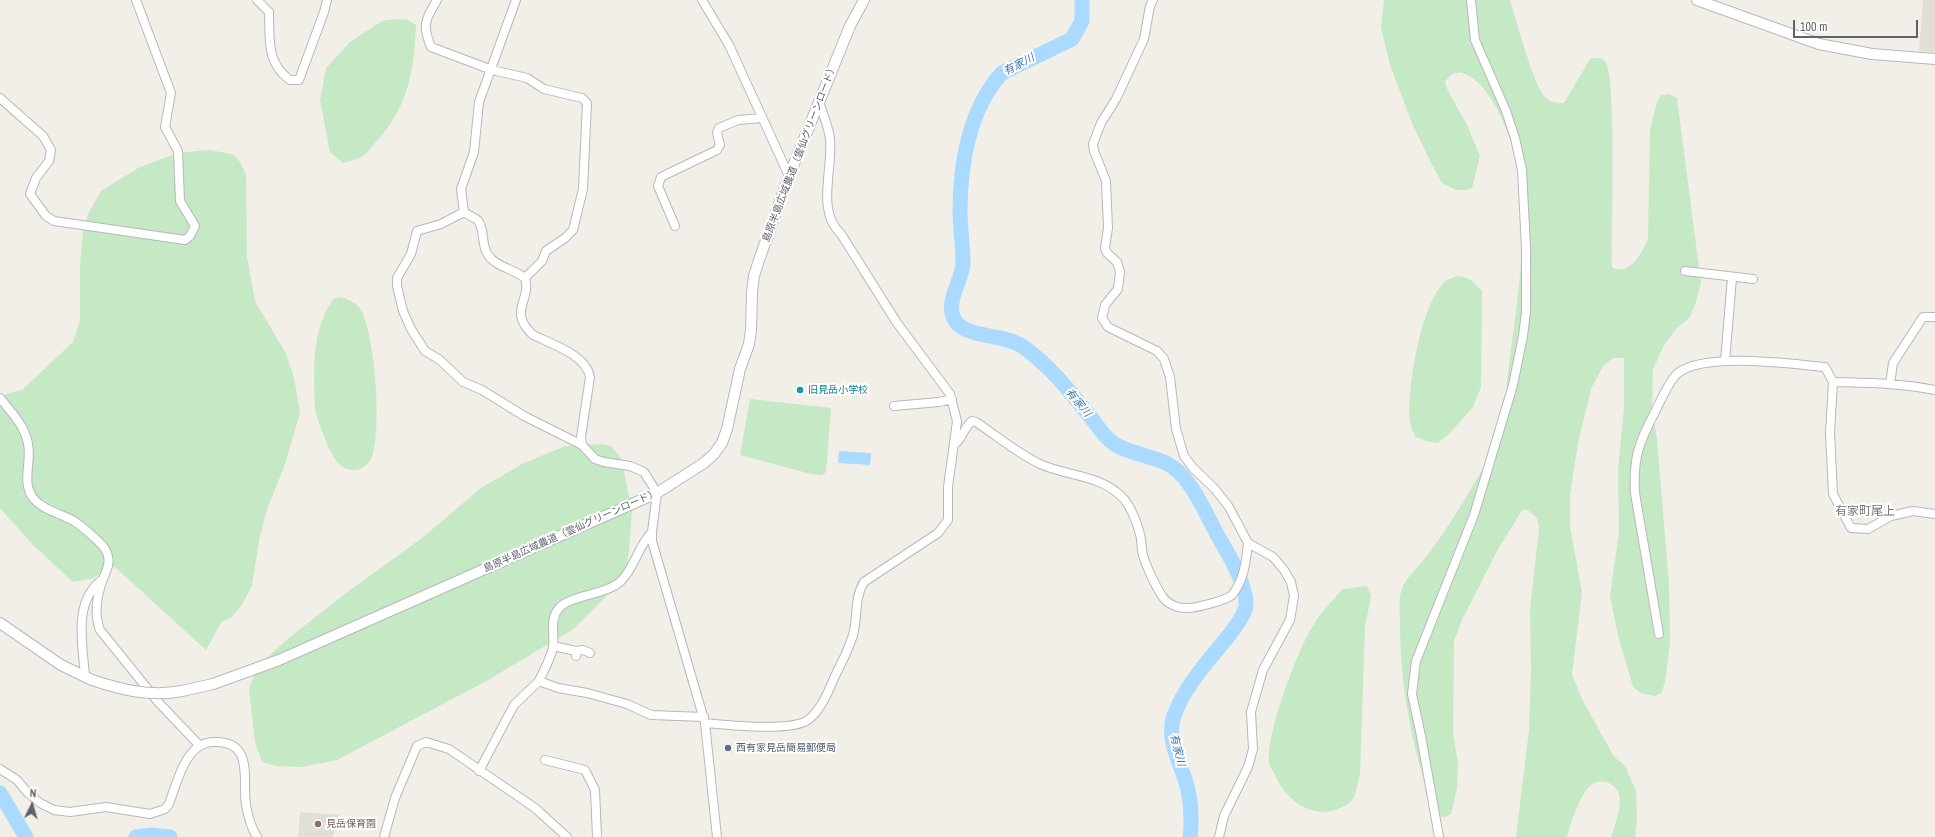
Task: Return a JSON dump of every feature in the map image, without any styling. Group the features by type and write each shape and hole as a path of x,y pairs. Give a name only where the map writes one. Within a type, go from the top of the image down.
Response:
{"street":[{"path":"0,98 43,136 51,150 49,161 36,178 30,194 46,216 54,221 185,240 190,236 195,226 180,202 178,150 165,127 171,93 136,0"},
{"path":"257,0 269,12 271,56 281,74 290,80 298,80 324,12 326,0"},
{"path":"437,0 427,17 425,32 431,47 492,70 527,78 544,89 582,98 587,103 583,189 573,230 565,238 546,251 542,261 525,278"},
{"path":"464,212 462,189 474,152 479,102 492,70 516,0"},
{"path":"702,0 728,45 789,176"},
{"name":"島原半島広域農道（雲仙グリーンロード）","path":"0,623 61,665 88,679 114,687 144,693 168,693 213,684 279,660 657,493 704,463 714,454 722,442 727,429 740,369 749,344 754,276 789,176 820,104 850,26 864,0"},
{"path":"1153,0 1150,6 1144,38 1116,99 1101,123 1093,144 1094,151 1106,180 1108,228 1105,248 1107,253 1117,262 1120,272 1118,289 1105,305 1102,318 1108,327 1157,351 1164,359 1170,377 1176,429 1184,456 1193,468 1215,488 1229,507 1248,543 1273,557 1284,570 1291,582 1294,596 1290,620 1263,670 1251,712 1253,749 1248,767 1224,816 1219,837"},
{"path":"1439,837 1424,751 1412,694 1416,661 1474,516 1513,385 1524,336 1526,312 1526,248 1522,170 1515,138 1506,111 1475,40 1471,0"},
{"path":"1697,0 1819,44 1872,54 1935,59"},
{"path":"539,681 558,688 587,693 627,704 651,714 705,720 744,727 787,726 802,723 815,713 822,705 836,672 849,651 854,632 858,594 864,582 944,527 948,520 948,487 957,421 952,399 897,324 841,234 832,223 828,202 830,138 820,104"},
{"path":"675,226 658,186 661,178 717,150 720,144 717,133 719,128 738,120 762,118"},
{"path":"464,212 479,221 484,248 488,256 495,262 520,273 525,278 527,290 521,305 521,313 528,331 579,359 589,370 590,377 581,437 582,445"},
{"path":"464,212 441,224 420,229 415,234 410,254 397,278 397,286 403,311 411,329 425,351 440,360 463,382 482,390 524,416 582,445 595,459 630,466 644,472 657,493 652,541 705,720 717,837"},
{"path":"1685,271 1724,275 1732,278 1753,279"},
{"path":"1725,361 1732,278"},
{"path":"1890,384 1893,363 1923,317 1935,317"},
{"path":"1658,634 1635,493 1634,477 1636,454 1644,432 1677,373 1690,366 1725,361 1825,367 1833,382 1830,433 1833,494 1851,528 1868,529 1891,516 1913,511 1935,514"},
{"path":"1833,382 1890,384 1935,390"},
{"path":"0,398 18,420 25,433 29,446 27,478 28,488 33,497 41,506 81,525 102,545 108,554 109,563 103,579 96,611 100,630 159,703 200,746"},
{"path":"894,406 939,402 952,399"},
{"path":"955,444 960,440 969,423 972,421 976,422 1026,456 1041,464 1085,476 1114,490 1122,497 1132,512 1140,533 1143,555 1162,597 1168,603 1186,608 1225,599 1231,596 1242,577 1248,543"},
{"path":"479,771 514,706 539,681 553,646 552,628 555,615 560,608 567,603 603,591 620,582 630,570 642,545 652,532"},
{"path":"88,679 81,636 83,616 89,592 103,579"},
{"path":"553,646 576,654 583,650 590,653"},
{"path":"0,769 17,780 28,794 40,803 54,810 70,812 106,807 150,814 165,809 169,804 186,761 200,746 211,742 221,742 231,745 239,752 244,762 246,772 245,804 251,826 257,837"},
{"path":"384,837 395,798 417,746 426,742 449,749 535,808 567,837"},
{"path":"545,760 585,770 595,790 597,837"}],"shaded area":[{"path":"1923,0 1935,0 1935,52 1919,51"},
{"name":"見岳保育園","path":"300,812 339,815 333,837 298,837"}],"green space":[{"path":"1384,0 1510,0 1536,81 1541,91 1550,101 1564,103 1590,59 1600,58 1605,61 1609,72 1611,94 1613,158 1612,267 1624,269 1630,266 1643,250 1648,239 1650,130 1657,102 1661,95 1669,94 1677,98 1701,283 1695,305 1689,318 1677,328 1664,345 1653,369 1652,408 1657,439 1669,585 1670,643 1665,682 1661,693 1655,696 1641,693 1633,687 1618,636 1610,595 1619,532 1618,470 1624,409 1624,358 1613,358 1603,366 1591,389 1578,443 1570,495 1570,527 1582,592 1572,674 1582,699 1613,755 1625,766 1636,791 1637,820 1635,837 1611,837 1620,806 1620,799 1614,786 1602,781 1592,785 1586,790 1579,802 1567,837 1516,837 1529,730 1531,671 1530,609 1539,528 1537,518 1529,511 1523,509 1498,549 1462,620 1454,641 1453,733 1458,764 1457,788 1451,814 1445,817 1436,816 1421,769 1409,720 1402,672 1400,594 1405,583 1429,553 1455,516 1478,477 1494,454 1501,437 1517,306 1522,235 1521,200 1517,165 1508,133 1493,102 1478,82 1470,76 1462,73 1454,74 1445,82 1448,91 1467,125 1480,156 1472,188 1466,190 1456,190 1442,183 1412,123 1390,65 1381,27"},
{"path":"396,19 408,20 416,25 411,73 402,102 387,129 367,153 359,158 343,163 330,152 320,100 326,68 350,42 382,21"},
{"path":"209,150 232,154 238,159 246,174 247,257 255,301 286,354 294,377 300,413 285,464 267,509 259,541 252,585 242,605 231,618 222,621 206,650 115,567 90,579 73,582 33,545 0,508 0,396 22,390 73,342 80,321 80,265 83,231 88,214 101,191 138,168 178,153"},
{"path":"1457,276 1471,280 1482,291 1481,387 1473,407 1449,434 1438,443 1426,441 1416,437 1410,423 1410,391 1417,348 1429,307 1437,291 1446,281"},
{"path":"341,297 357,305 361,310 370,340 376,383 376,426 375,444 372,457 364,467 355,470 345,468 337,462 325,438 315,408 314,362 319,328 333,299"},
{"path":"750,399 831,408 826,472 822,475 811,474 740,455"},
{"path":"602,444 611,446 621,458 632,511 629,551 626,569 614,588 575,628 490,679 337,760 302,767 276,766 262,762 255,742 249,689 258,666 284,642 346,593 422,538 481,488 522,464 565,446"},
{"path":"1367,586 1371,596 1365,627 1360,773 1356,791 1351,801 1342,807 1330,811 1320,812 1310,810 1293,800 1286,793 1270,767 1269,749 1278,712 1292,671 1307,636 1314,624 1324,610 1343,589"}],"water":[{"path":"839,451 871,453 870,465 838,463"}],"waterway":[{"name":"有家川","path":"1082,0 1082,21 1072,39 1002,73 991,87 974,120 965,156 960,193 963,263 951,308 956,322 969,331 1006,339 1022,346 1032,353 1058,378 1113,443 1126,450 1166,463 1183,476 1196,495 1236,570 1245,596 1245,610 1234,629 1188,688 1178,706 1172,725 1173,744 1186,781 1189,796 1191,819 1190,837"},
{"path":"0,793 26,837"},
{"path":"136,837 151,835 170,837"}],"place":[{"name":"旧見岳小学校","path":"800,390"},
{"name":"西有家見岳簡易郵便局","path":"728,748"},
{"name":"見岳保育園","path":"318,824"}],"district":[{"name":"有家町尾上","path":"1865,512"}]}
